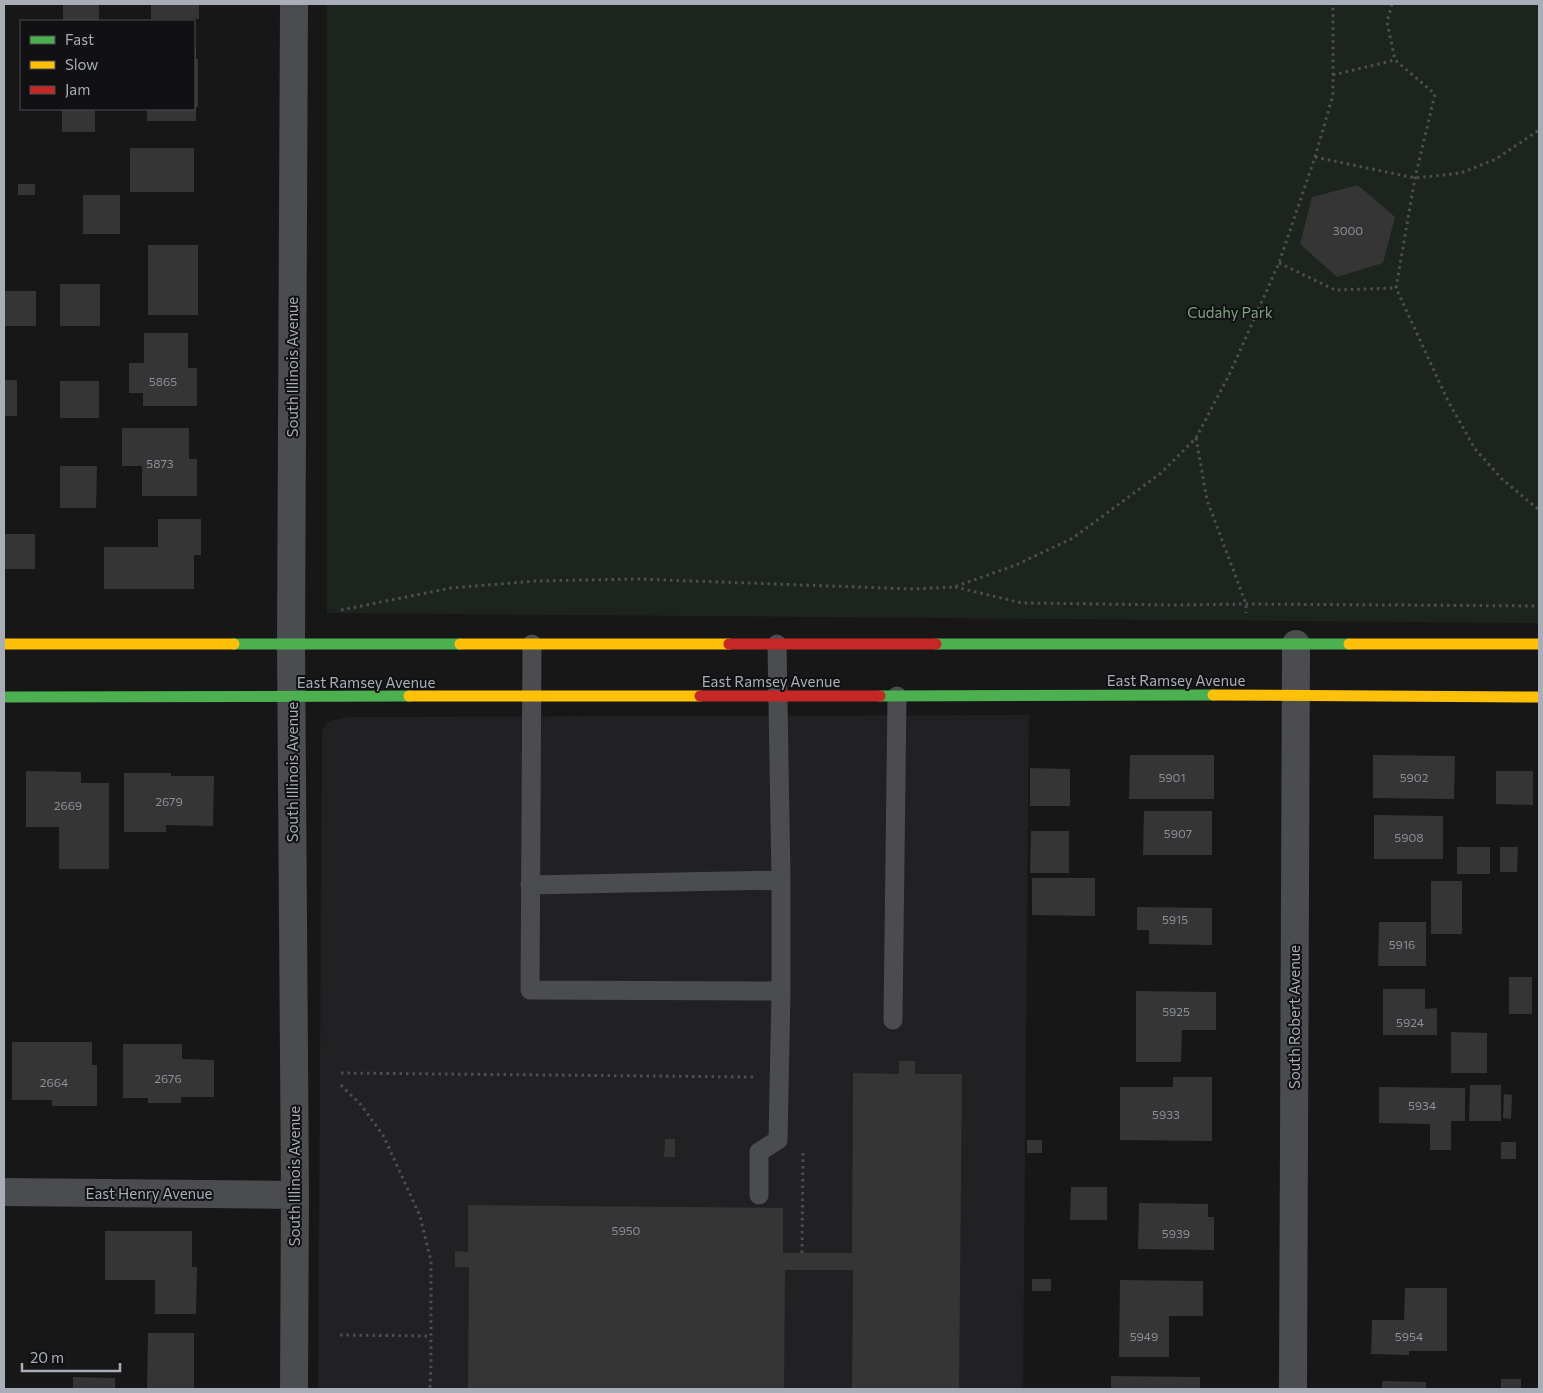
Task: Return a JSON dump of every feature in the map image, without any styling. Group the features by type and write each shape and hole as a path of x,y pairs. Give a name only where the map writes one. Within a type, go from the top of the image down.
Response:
{"street":[{"name":"South Illinois Avenue","path":"294,4 291,644 295,1195 294,1389"},
{"path":"4,644 1539,644"},
{"name":"South Robert Avenue","path":"1293,1389 1296,644"},
{"name":"East Ramsey Avenue","path":"4,697 1295,695 1539,697"},
{"name":"East Henry Avenue","path":"4,1192 295,1195"}],"lane":[{"path":"532,644 530,990 780,991"},
{"path":"759,1195 759,1152 778,1140 781,880 777,644"},
{"path":"893,1020 897,696"},
{"path":"530,885 781,880"}],"path":[{"path":"341,610 451,588 536,581 637,579 914,590 954,587 1016,566 1073,538 1161,473 1196,438 1230,373 1279,263 1315,157 1332,95 1332,4"},
{"path":"1392,4 1387,22 1395,60 1435,94 1415,178 1396,288 1448,401 1475,450 1502,479 1539,510"},
{"path":"1332,75 1395,60"},
{"path":"1315,157 1415,178 1461,173 1496,158 1539,130"},
{"path":"1279,263 1335,290 1396,288"},
{"path":"1196,438 1207,500 1246,604 1249,644"},
{"path":"954,587 1022,602 1176,605 1539,606"},
{"path":"341,1073 751,1076"},
{"path":"341,1085 361,1105 383,1135 420,1216 431,1261 430,1336 432,1366 430,1389"},
{"path":"340,1335 430,1336"}],"shaded area":[{"path":"1029,715 1023,1389 318,1389 322,737 323,729 327,723 349,717"}],"green space":[{"name":"Cudahy Park","path":"327,4 1539,4 1539,623 327,613"}],"building":[{"path":"63,4 99,4 99,20 63,20"},
{"path":"151,4 199,4 199,19 151,19"},
{"path":"196,47 196,59 198,59 198,107 196,107 196,121 147,121 147,110 195,110"},
{"path":"62,110 95,110 95,132 62,132"},
{"path":"130,148 194,148 194,192 130,192"},
{"path":"18,184 35,184 35,195 18,195"},
{"path":"1358,185 1395,217 1383,263 1337,277 1300,244 1312,197"},
{"path":"83,195 120,195 120,234 83,234"},
{"path":"148,245 198,245 198,315 148,315"},
{"path":"60,284 100,284 100,326 60,326"},
{"path":"4,291 36,291 36,326 4,326"},
{"path":"144,333 188,333 188,368 197,368 197,406 143,406 143,393 129,393 129,363 144,363"},
{"path":"4,380 17,380 17,416 4,416"},
{"path":"60,381 99,381 99,418 60,418"},
{"path":"122,428 189,428 189,459 197,459 197,496 142,496 142,466 122,466"},
{"path":"60,466 97,466 96,508 60,508"},
{"path":"158,519 201,519 201,555 194,555 194,589 104,589 104,547 158,547"},
{"path":"4,534 35,534 35,569 4,569"},
{"path":"1130,755 1214,755 1214,799 1129,799"},
{"path":"1373,755 1455,756 1454,799 1373,798"},
{"path":"1030,768 1070,769 1070,806 1030,806"},
{"path":"26,771 81,772 81,783 109,783 109,869 59,869 59,827 26,827"},
{"path":"1496,771 1533,771 1533,805 1496,804"},
{"path":"124,773 171,773 171,776 214,776 213,826 166,825 166,832 124,832"},
{"path":"1144,811 1212,811 1212,855 1143,855"},
{"path":"1374,815 1443,816 1443,859 1374,859"},
{"path":"1031,831 1069,831 1069,873 1030,873"},
{"path":"1457,847 1490,847 1490,874 1457,874"},
{"path":"1500,847 1518,847 1517,872 1500,872"},
{"path":"1032,878 1095,878 1095,916 1032,915"},
{"path":"1431,881 1462,881 1462,934 1431,934"},
{"path":"1137,907 1212,908 1212,945 1149,944 1149,930 1137,930"},
{"path":"1379,922 1426,922 1426,966 1378,966"},
{"path":"1509,977 1532,977 1532,1014 1509,1014"},
{"path":"1383,989 1425,989 1425,1009 1437,1008 1437,1035 1383,1035"},
{"path":"1136,991 1216,992 1216,1030 1182,1030 1181,1062 1136,1062"},
{"path":"1451,1032 1487,1033 1487,1073 1451,1073"},
{"path":"12,1042 92,1042 92,1065 97,1065 97,1106 52,1106 52,1100 12,1100"},
{"path":"123,1044 182,1044 182,1059 214,1060 214,1097 181,1097 181,1103 148,1103 148,1098 123,1098"},
{"path":"899,1061 915,1061 915,1074 962,1074 959,1389 852,1389 853,1270 785,1270 784,1389 468,1389 469,1267 455,1267 455,1251 468,1252 468,1205 783,1208 783,1253 852,1253 853,1073 899,1074"},
{"path":"1173,1077 1212,1077 1212,1141 1120,1140 1120,1087 1173,1087"},
{"path":"1470,1085 1501,1085 1501,1121 1469,1121"},
{"path":"1379,1087 1465,1088 1465,1121 1451,1121 1451,1150 1430,1150 1430,1124 1379,1123"},
{"path":"1504,1094 1512,1095 1511,1119 1503,1118"},
{"path":"665,1139 675,1139 675,1157 664,1157"},
{"path":"1027,1140 1042,1140 1042,1153 1027,1153"},
{"path":"1501,1142 1516,1142 1516,1159 1501,1159"},
{"path":"1071,1187 1107,1187 1107,1220 1070,1220"},
{"path":"1139,1203 1208,1204 1208,1217 1214,1217 1214,1250 1138,1249"},
{"path":"105,1231 192,1231 192,1267 197,1267 196,1314 155,1314 155,1280 105,1280"},
{"path":"1032,1279 1051,1279 1051,1291 1032,1291"},
{"path":"1120,1280 1203,1281 1203,1316 1169,1316 1169,1357 1119,1357"},
{"path":"1405,1288 1447,1288 1447,1351 1409,1351 1409,1355 1371,1354 1372,1320 1404,1320"},
{"path":"148,1333 194,1333 194,1389 147,1389"},
{"path":"1111,1376 1200,1377 1200,1389 1111,1389"},
{"path":"73,1377 115,1378 115,1389 73,1389"},
{"path":"1501,1379 1521,1379 1521,1389 1501,1389"},
{"path":"1382,1381 1426,1382 1426,1389 1382,1389"}],"traffic: fast":[{"path":"234,644 460,644"},
{"path":"936,644 1349,644"},
{"path":"880,696 1213,695"},
{"path":"4,697 409,696"}],"traffic: slow":[{"path":"4,644 234,644"},
{"path":"460,644 729,644"},
{"path":"1349,644 1539,644"},
{"path":"1213,695 1539,697"},
{"path":"409,696 700,696"}],"traffic: jam":[{"path":"729,644 936,644"},
{"path":"700,696 880,696"}]}
